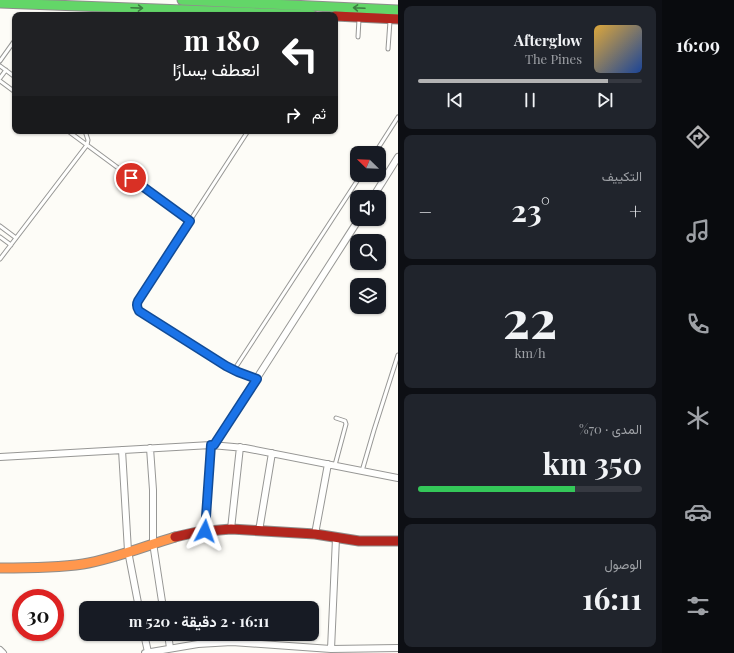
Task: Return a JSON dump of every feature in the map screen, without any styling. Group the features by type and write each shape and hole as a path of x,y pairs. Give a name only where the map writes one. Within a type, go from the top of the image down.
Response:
{"main road":[{"path":"182,0 398,10"},
{"path":"0,3 234,12"},
{"path":"338,16 394,19"},
{"path":"0,568 49,568 84,564 102,560 178,536 205,531 231,529 315,534 371,542 398,541"}],"street":[{"path":"377,190 398,157"},
{"path":"205,531 212,445 257,379 355,226"},
{"path":"0,457 212,445 240,447 398,478"},
{"path":"231,529 240,447"},
{"path":"150,448 153,490 153,543 163,601"},
{"path":"122,450 128,551 138,601"},
{"path":"259,531 272,453"},
{"path":"315,534 328,464"},
{"path":"331,649 336,538"},
{"path":"145,641 147,653 198,644 232,642 331,649 398,648"},
{"path":"169,641 170,648"},
{"path":"0,650 3,653"}],"lane":[{"path":"358,37 359,17"},
{"path":"388,49 394,19"},
{"path":"0,61 12,44"},
{"path":"0,66 12,75"},
{"path":"0,78 6,70"},
{"path":"0,81 12,90"},
{"path":"380,146 398,118"},
{"path":"72,134 190,221"},
{"path":"0,259 87,145 88,140 86,134"},
{"path":"246,134 138,301 137,306 139,311 234,370 257,379"},
{"path":"234,370 355,182"},
{"path":"0,226 16,238"},
{"path":"0,237 11,245"},
{"path":"362,471 398,355"},
{"path":"334,465 346,424 345,421 336,418"}],"traffic: fast":[{"path":"182,0 398,10"},
{"path":"0,3 234,12"}],"traffic: slow":[{"path":"0,568 52,567 95,562 175,537"}],"traffic: jam":[{"path":"338,16 398,19"},
{"path":"175,537 197,532 231,529 315,534 359,541 398,541"}],"route":[{"path":"131,178 190,221 138,301 137,306 139,311 226,366 257,379 214,445 211,445 205,531"}]}
